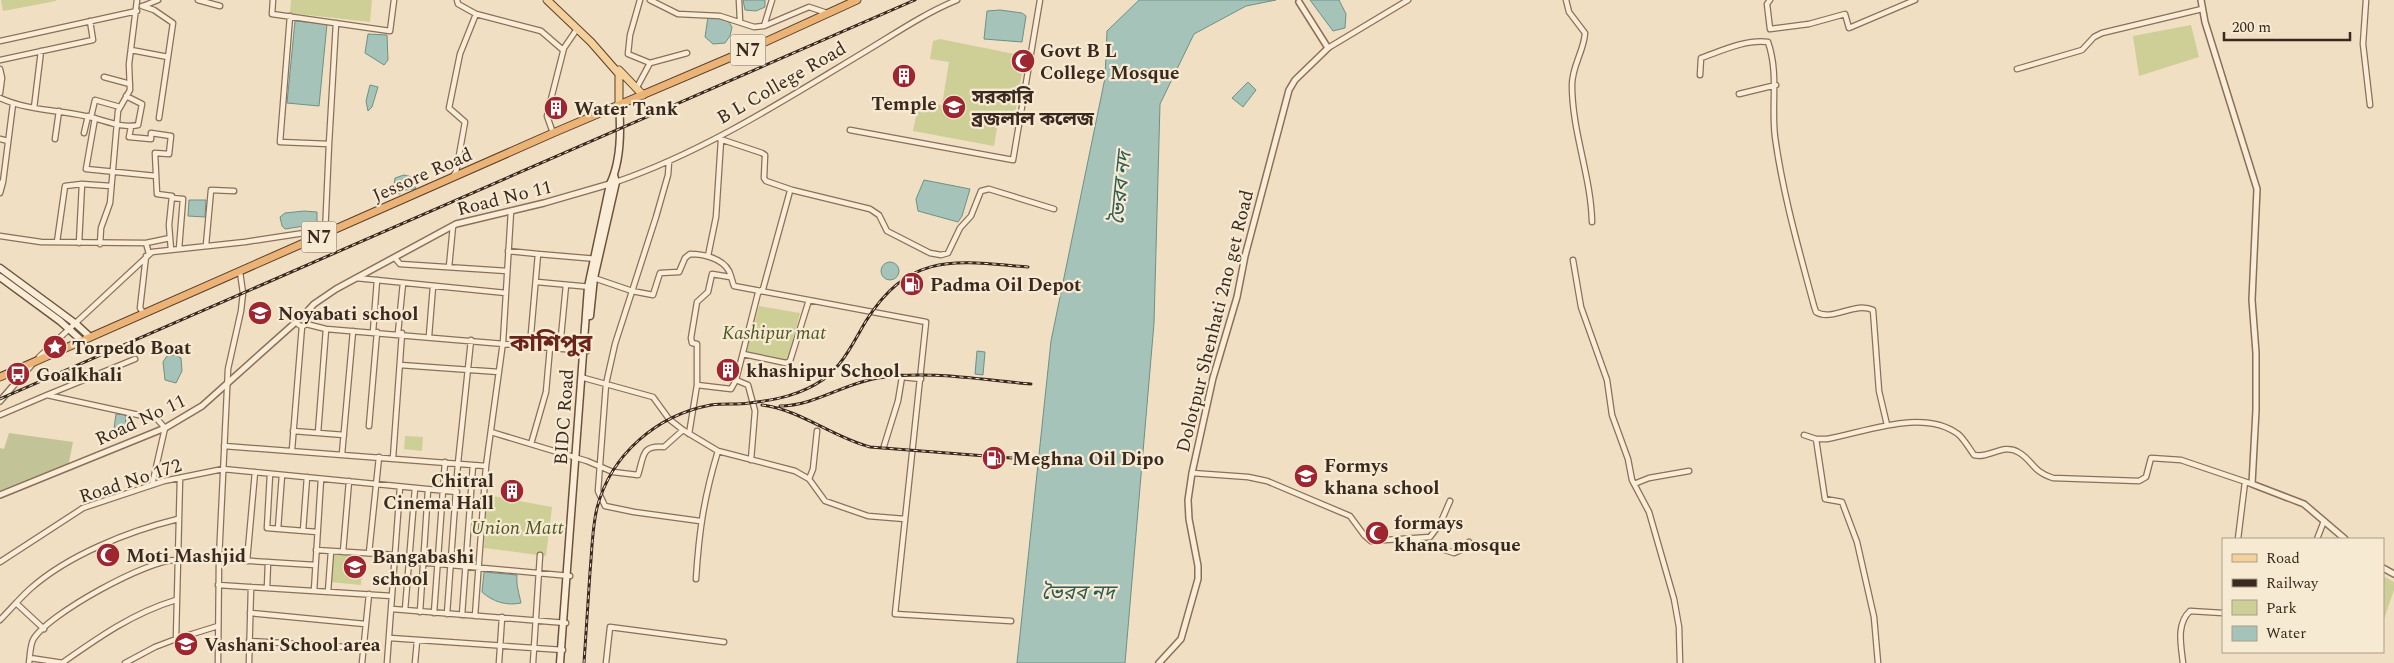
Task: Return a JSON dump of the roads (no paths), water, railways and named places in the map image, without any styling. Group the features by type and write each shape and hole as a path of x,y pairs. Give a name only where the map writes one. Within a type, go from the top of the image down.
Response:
{"highway":[{"name":"Jessore Road","path":"0,377 857,0"}],"main road":[{"path":"547,0 619,74 619,106"},
{"path":"551,0 580,27 643,95"},
{"name":"BIDC Road","path":"561,663 590,287 613,180 620,127 619,106"},
{"name":"BIDC Road","path":"590,287 594,278 596,259"},
{"path":"0,268 76,324 90,337"},
{"path":"0,277 69,328 82,341"},
{"name":"BIDC Road","path":"577,459 585,351"}],"street":[{"path":"100,244 101,228 110,203 115,124 120,107 130,90 131,50 139,9 137,0"},
{"path":"0,41 90,22 139,9 158,0"},
{"path":"198,0 220,6"},
{"path":"273,0 272,14 390,31 394,0"},
{"path":"457,0 458,4 476,14 541,31 563,50"},
{"path":"640,0 630,35 628,54 650,63 687,53"},
{"path":"650,0 678,14 720,16 754,27 764,26 810,7 827,13"},
{"path":"740,0 740,21"},
{"path":"764,26 772,0"},
{"path":"810,0 810,7"},
{"name":"B L College Road","path":"613,180 669,162 800,91 927,14 957,0"},
{"path":"850,130 1013,160 1040,0"},
{"path":"1299,2 1328,48 1408,0"},
{"path":"1566,0 1569,12 1585,33 1574,68 1572,92 1576,123 1592,199 1592,222"},
{"path":"1770,0 1767,4 1770,28 1809,24 1845,14 1849,28 1915,0"},
{"path":"2201,0 2202,9 2257,189 2252,300 2256,353 2256,410 2252,484"},
{"path":"2366,0 2364,44 2370,105"},
{"path":"139,9 154,10 173,22 159,118"},
{"path":"2017,69 2082,50 2094,37 2102,33 2202,9"},
{"path":"451,179 456,172 465,122 448,108 460,54 476,14"},
{"path":"290,16 280,142 329,144"},
{"path":"0,60 93,40 90,22"},
{"path":"0,401 69,328 76,324 148,255 206,245 245,242 304,233 322,236 336,23"},
{"path":"553,133 547,116 563,50 577,29"},
{"path":"1700,75 1700,58 1738,46 1767,41 1773,60 1776,85 1773,111 1774,129 1790,221 1814,306 1816,312 1822,314 1858,307 1873,310 1879,391 1887,425"},
{"name":"Dolotpur Shenhati 2no get Road","path":"1159,663 1180,639 1198,579 1198,566 1189,519 1188,500 1192,473 1214,378 1237,297 1247,247 1289,90 1295,80 1328,48"},
{"path":"131,50 168,57"},
{"path":"34,108 41,51"},
{"path":"636,89 650,63"},
{"path":"0,69 0,93"},
{"path":"104,77 130,84"},
{"path":"1739,94 1776,85"},
{"path":"0,98 13,104 91,117 130,127 138,124 142,104 126,96"},
{"path":"120,107 95,100 91,117 86,170 156,176"},
{"path":"0,193 13,104"},
{"path":"55,139 59,112"},
{"path":"84,133 91,117"},
{"path":"130,127 129,137 151,139 151,133 171,136 169,154 155,154 157,194 183,199 179,249"},
{"path":"714,138 765,155 764,178 766,181 792,190 870,209 879,215 886,231 930,253 941,255 948,253 960,228 972,216 981,191 989,190 1007,194 1054,209"},
{"path":"0,139 8,140"},
{"path":"708,256 716,218 721,140"},
{"path":"669,162 668,175 615,344 606,384 598,491 604,506 700,521"},
{"name":"Road No 11","path":"303,316 314,304 355,278 453,226 511,211 613,180"},
{"path":"57,242 65,186 82,184 111,186"},
{"path":"78,243 82,184"},
{"path":"206,245 211,190 234,191"},
{"path":"697,385 731,389 736,380 760,291 763,289 790,191 792,190"},
{"path":"171,250 169,225 172,198"},
{"path":"475,616 486,466 503,342 511,211"},
{"path":"450,267 453,226"},
{"path":"0,236 100,244 146,243 170,238"},
{"path":"144,314 140,308 148,255 146,243"},
{"path":"508,251 596,259"},
{"path":"530,345 538,254"},
{"path":"594,278 632,291 653,295 660,273 679,272 685,258 690,254 708,256 716,259 729,271 734,286 926,322 895,614 1011,621"},
{"path":"395,258 400,264 507,271"},
{"path":"1573,260 1581,307 1607,380 1612,415 1628,459 1634,484 1649,512 1674,599 1679,627 1680,663"},
{"path":"218,663 218,585 228,369 241,311 243,293 240,272"},
{"path":"689,434 697,385 696,344 692,343 691,338 697,302 708,292 712,274 730,277"},
{"path":"355,278 506,293"},
{"path":"369,426 377,280"},
{"path":"537,282 590,287"},
{"path":"393,458 400,364 403,283"},
{"path":"428,336 433,286"},
{"path":"560,348 566,286"},
{"path":"743,354 786,363 790,361 809,300"},
{"path":"292,450 304,325 306,319 303,316 299,317 297,321 304,325 326,329 400,333 550,346 585,351"},
{"name":"Road No 11","path":"0,495 165,428 202,406 297,321"},
{"path":"318,433 326,329"},
{"path":"342,454 353,331"},
{"path":"447,614 458,463 471,340"},
{"path":"531,444 546,392 550,346"},
{"path":"0,415 135,359"},
{"path":"400,364 499,372"},
{"path":"884,446 898,401 902,377 921,379"},
{"path":"584,378 653,396 670,419 689,434 718,451 796,471 809,479 825,500 868,516 905,519"},
{"path":"736,380 748,385 755,411 751,460"},
{"path":"47,395 156,419 165,428 152,485"},
{"path":"1804,435 1816,439 1866,432 1887,425 1922,422 1936,425 1959,435 1974,455 1980,456 2004,449 2018,452 2041,474 2053,478 2140,482 2146,477 2151,458 2181,460 2304,504 2344,538"},
{"path":"491,432 600,466 613,472 638,475 646,450 652,446 664,447 683,430"},
{"path":"293,431 344,435"},
{"path":"809,479 813,469 817,431"},
{"path":"1816,439 1825,499 1842,502 1857,542 1874,617 1878,663"},
{"path":"224,446 486,466"},
{"path":"696,579 700,521 706,489 718,451"},
{"path":"369,553 379,457"},
{"path":"434,612 445,462"},
{"path":"462,615 473,465"},
{"name":"Road No 172","path":"0,562 83,508 152,485 223,469 456,492"},
{"path":"1634,484 1649,478 1690,471"},
{"path":"248,561 255,472"},
{"path":"1192,473 1248,477 1267,481 1350,516 1364,535 1371,541 1430,537 1440,524 1450,501"},
{"path":"270,474 267,528 317,532"},
{"path":"278,529 282,475"},
{"path":"303,532 307,477"},
{"path":"176,639 180,478"},
{"path":"314,591 321,479"},
{"path":"343,552 349,482"},
{"path":"2238,538 2245,482"},
{"path":"387,663 400,487"},
{"path":"405,610 415,488"},
{"path":"420,612 428,490"},
{"path":"0,620 16,603 50,574 100,546 128,534 178,519"},
{"path":"2317,538 2324,522"},
{"path":"1413,539 1454,553 1461,550 1469,542"},
{"path":"316,550 369,553 410,562 568,576"},
{"path":"328,592 331,551"},
{"path":"533,663 540,555"},
{"path":"176,600 158,606 110,629 63,663 30,660 34,640 60,614 99,589 153,565 170,559 177,560"},
{"path":"219,559 315,565"},
{"path":"267,588 268,562"},
{"path":"218,585 392,596"},
{"path":"249,663 251,587"},
{"path":"362,663 369,594"},
{"path":"16,603 44,629"},
{"path":"392,610 564,623"},
{"path":"2183,663 2181,634 2184,616 2190,610 2222,613"},
{"path":"250,613 365,624"},
{"path":"499,663 502,618"},
{"path":"125,663 155,647 218,626"},
{"path":"606,663 610,627 724,642"},
{"path":"390,638 562,650"},
{"path":"249,641 363,648"},
{"path":"415,663 416,641"}],"water":[{"path":"743,0 765,0 765,7 756,11 745,10"},
{"name":"ভৈরব নদ","path":"1139,0 1276,0 1246,6 1194,34 1160,104 1154,323 1125,663 1017,663 1051,341 1105,78 1107,31"},
{"path":"1310,0 1339,0 1346,14 1345,28 1333,31"},
{"path":"1000,10 1022,13 1026,16 1022,42 984,39 987,11"},
{"path":"708,17 727,19 732,27 730,36 725,43 713,44 705,37"},
{"path":"295,21 327,24 319,106 287,103"},
{"path":"368,34 387,35 388,60 384,65 365,53"},
{"path":"1248,82 1256,90 1243,107 1232,98"},
{"path":"370,85 378,87 372,107 368,111 366,101"},
{"path":"404,175 412,177 416,186 415,189 404,190 400,194 396,193 394,186 395,178"},
{"path":"924,180 970,189 962,216 958,222 918,211 916,199"},
{"path":"189,200 206,200 205,217 188,216"},
{"path":"317,212 317,224 285,229 282,226 280,217 285,213"},
{"path":"886,262 894,262 899,267 897,278 886,280 881,275 881,267"},
{"path":"977,351 985,352 983,375 975,374"},
{"path":"175,355 181,358 182,371 176,383 165,380 163,362 167,356"},
{"path":"116,414 126,415 125,430 114,429"},
{"path":"484,572 517,575 517,586 521,603 500,602 482,592"}],"railway":[{"path":"0,399 915,0"},
{"path":"584,663 592,540 597,508 604,488 613,471 625,454 639,440 672,418 691,410 711,405 744,404 779,398 815,385 837,367 883,298 900,282 918,272 936,266 957,263 1028,267"},
{"path":"780,406 805,402 854,384 878,378 897,376 954,376 1031,384"},
{"path":"762,405 790,412 856,443 870,447 1038,460"}],"place":[{"name":"Govt B L College Mosque","path":"1023,61"},
{"name":"Temple","path":"904,76"},
{"name":"সরকারি ব্রজলাল কলেজ","path":"954,107"},
{"name":"Water Tank","path":"556,108"},
{"name":"Padma Oil Depot","path":"912,284"},
{"name":"Noyabati school","path":"260,313"},
{"name":"Torpedo Boat","path":"55,347"},
{"name":"khashipur School","path":"728,370"},
{"name":"Goalkhali","path":"18,374"},
{"name":"Meghna Oil Dipo","path":"994,458"},
{"name":"Formys khana school","path":"1306,476"},
{"name":"Chitral Cinema Hall","path":"512,491"},
{"name":"formays khana mosque","path":"1377,533"},
{"name":"Moti Mashjid","path":"108,555"},
{"name":"Bangabashi school","path":"355,567"},
{"name":"Vashani School area","path":"186,644"}],"district":[{"name":"কাশিপুর","path":"551,343"}],"park label":[{"name":"Kashipur mat","path":"774,332"},
{"name":"Union Matt","path":"517,527"}]}
